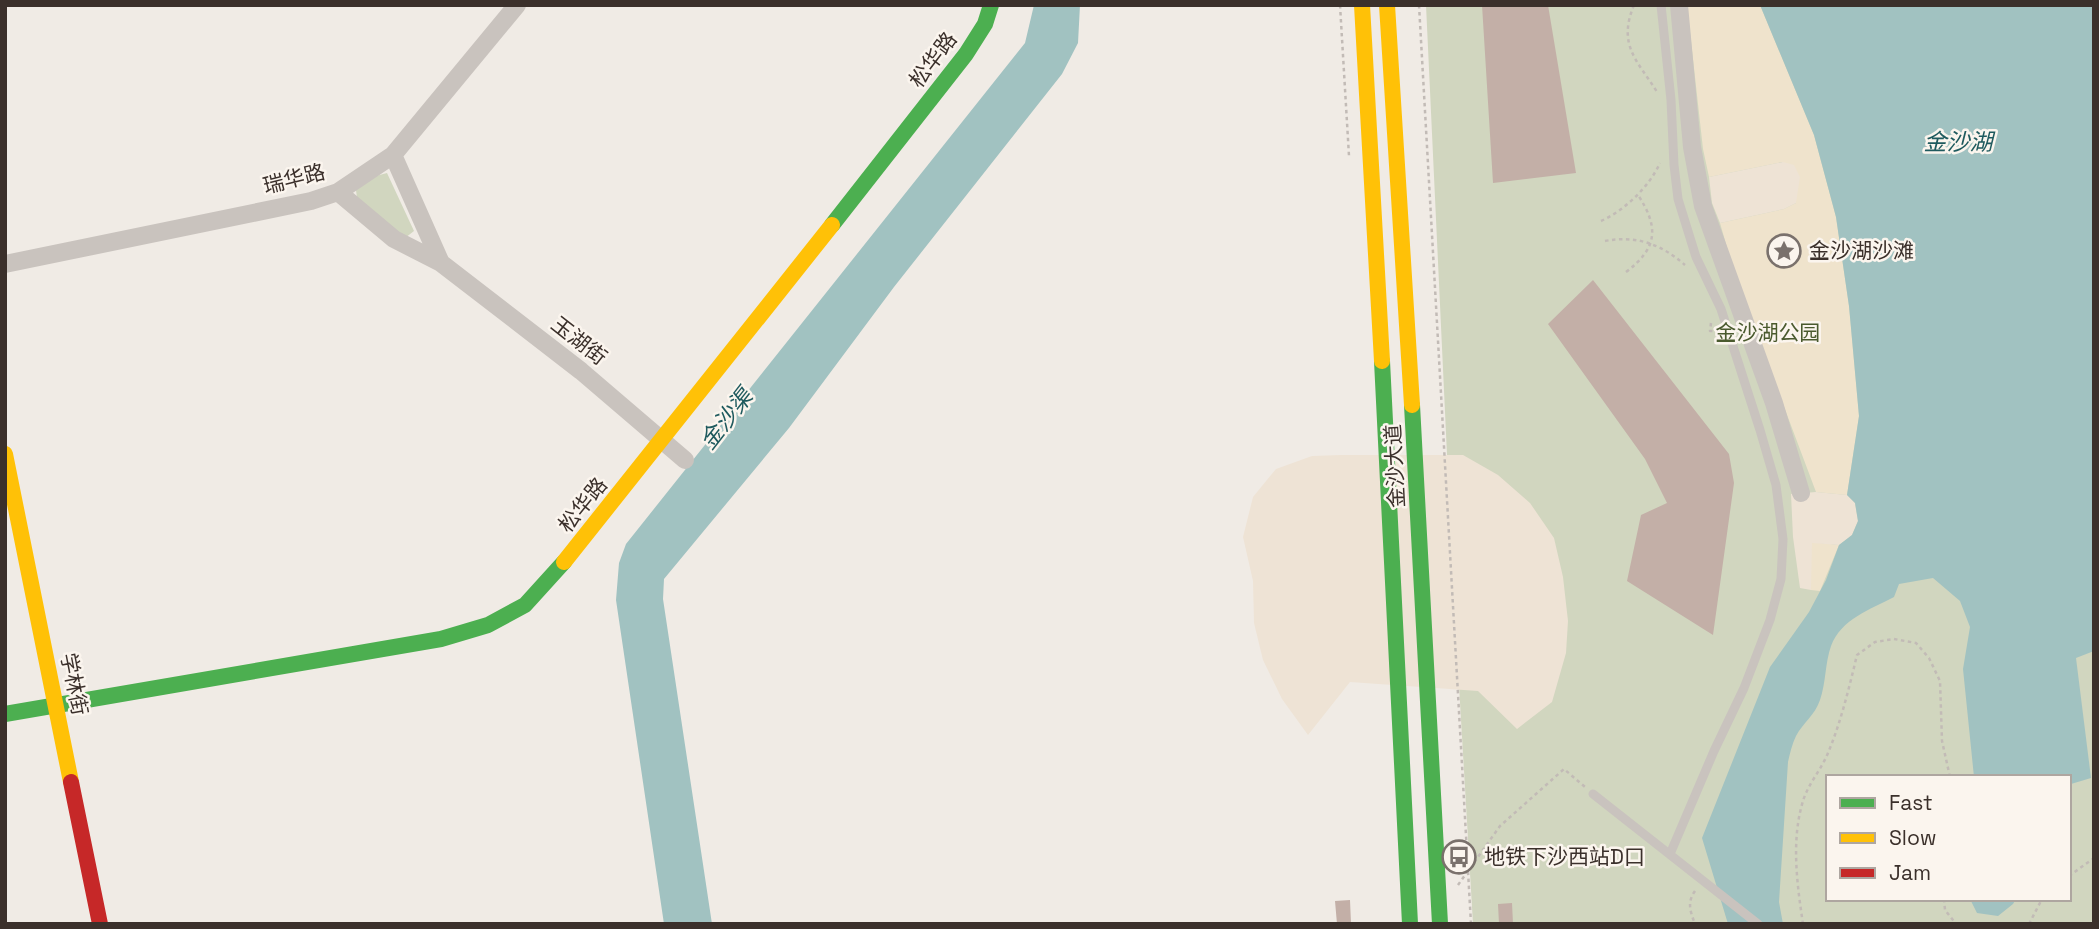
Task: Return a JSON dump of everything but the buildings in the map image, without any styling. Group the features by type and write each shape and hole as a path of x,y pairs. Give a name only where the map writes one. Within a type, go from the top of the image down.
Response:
{"main road":[{"name":"松华路","path":"5,714 441,639 488,625 525,605 552,577 663,440 966,54 985,24 991,5"},
{"name":"金沙大道","path":"1362,5 1386,421 1410,924"},
{"name":"金沙大道","path":"1387,5 1416,460 1440,924"},
{"name":"学林街","path":"5,454 100,924"}],"street":[{"name":"瑞华路","path":"5,264 311,201 338,192 393,155 517,5"},
{"path":"1679,5 1692,147 1703,206 1774,403 1801,493"},
{"name":"玉湖街","path":"393,155 441,263"},
{"name":"玉湖街","path":"338,192 394,239 441,263 581,371 685,460"}],"lane":[{"path":"1661,5 1678,199 1696,257 1721,309 1776,485 1783,539 1781,579 1770,620 1744,688 1670,854"},
{"path":"1592,794 1758,924"}],"path":[{"path":"1419,5 1471,924"},
{"path":"1634,5 1629,31 1631,56 1660,97"},
{"path":"1601,220 1637,194 1652,178 1663,154"},
{"path":"1626,272 1644,257 1650,244 1650,213 1637,194"},
{"path":"1605,241 1638,239 1675,256 1690,270"},
{"path":"1712,320 1710,331 1727,331"},
{"path":"1803,924 1797,883 1797,840 1803,800 1828,754 1847,698 1857,655 1875,642 1894,639 1916,643 1929,658 1940,681 1942,741 1950,775"},
{"path":"1439,907 1468,873 1500,826 1564,769 1592,794"},
{"path":"2071,875 2094,858"},
{"path":"1695,924 1690,898 1701,880"},
{"path":"1944,901 1945,910 1955,923"},
{"path":"2029,924 2041,901"}],"green space":[{"name":"金沙湖公园","path":"1426,5 2094,5 2094,924 1473,924 1453,583"},
{"path":"387,173 414,231 405,238 357,198 356,190 372,177"}],"sand":[{"name":"金沙湖沙滩","path":"1687,5 1760,5 1814,135 1836,217 1849,306 1859,416 1847,495 1816,492 1736,279 1720,223 1784,209 1796,203 1782,162 1709,177 1703,149"},
{"path":"1811,542 1839,545 1820,591 1811,590"}],"shaded area":[{"path":"1783,162 1794,165 1800,177 1796,203 1784,209 1720,223 1712,203 1709,177"},
{"path":"1463,455 1498,475 1530,503 1554,538 1563,577 1568,621 1566,653 1552,702 1517,729 1478,691 1350,682 1308,735 1282,699 1263,660 1254,623 1253,581 1243,537 1253,497 1276,469 1312,456"},
{"path":"1816,492 1847,495 1855,503 1858,521 1852,535 1839,545 1812,543 1811,590 1800,588 1793,537 1791,494"}],"water":[{"name":"金沙渠","path":"1034,5 1080,5 1078,43 1062,74 894,287 789,428 664,579 663,599 712,924 664,924 616,600 619,563 626,544 1025,43"},
{"name":"金沙湖","path":"1760,5 2094,5 2094,651 2076,658 2091,778 2071,784 2071,775 1974,775 1963,669 1970,627 1960,601 1933,578 1899,584 1894,597 1849,622 1836,637 1829,653 1820,700 1792,745 1788,762 1779,902 1783,924 1728,924 1702,838 1770,667 1809,612 1826,580 1839,545 1852,535 1858,521 1855,503 1847,495 1859,416 1849,306 1836,217 1814,135"},
{"path":"1971,901 2015,901 1998,916 1977,913"}],"traffic: fast":[{"path":"832,225 966,54 985,24 991,5"},
{"path":"1382,361 1410,924"},
{"path":"1412,405 1440,924"},
{"path":"5,714 441,639 488,625 525,605 564,562"}],"traffic: slow":[{"path":"1362,5 1382,361"},
{"path":"1387,5 1412,405"},
{"path":"564,562 832,225"},
{"path":"5,454 71,782"}],"traffic: jam":[{"path":"71,782 100,924"}],"place":[{"name":"金沙湖沙滩","path":"1784,251"},
{"name":"地铁下沙西站D口","path":"1459,857"}]}
